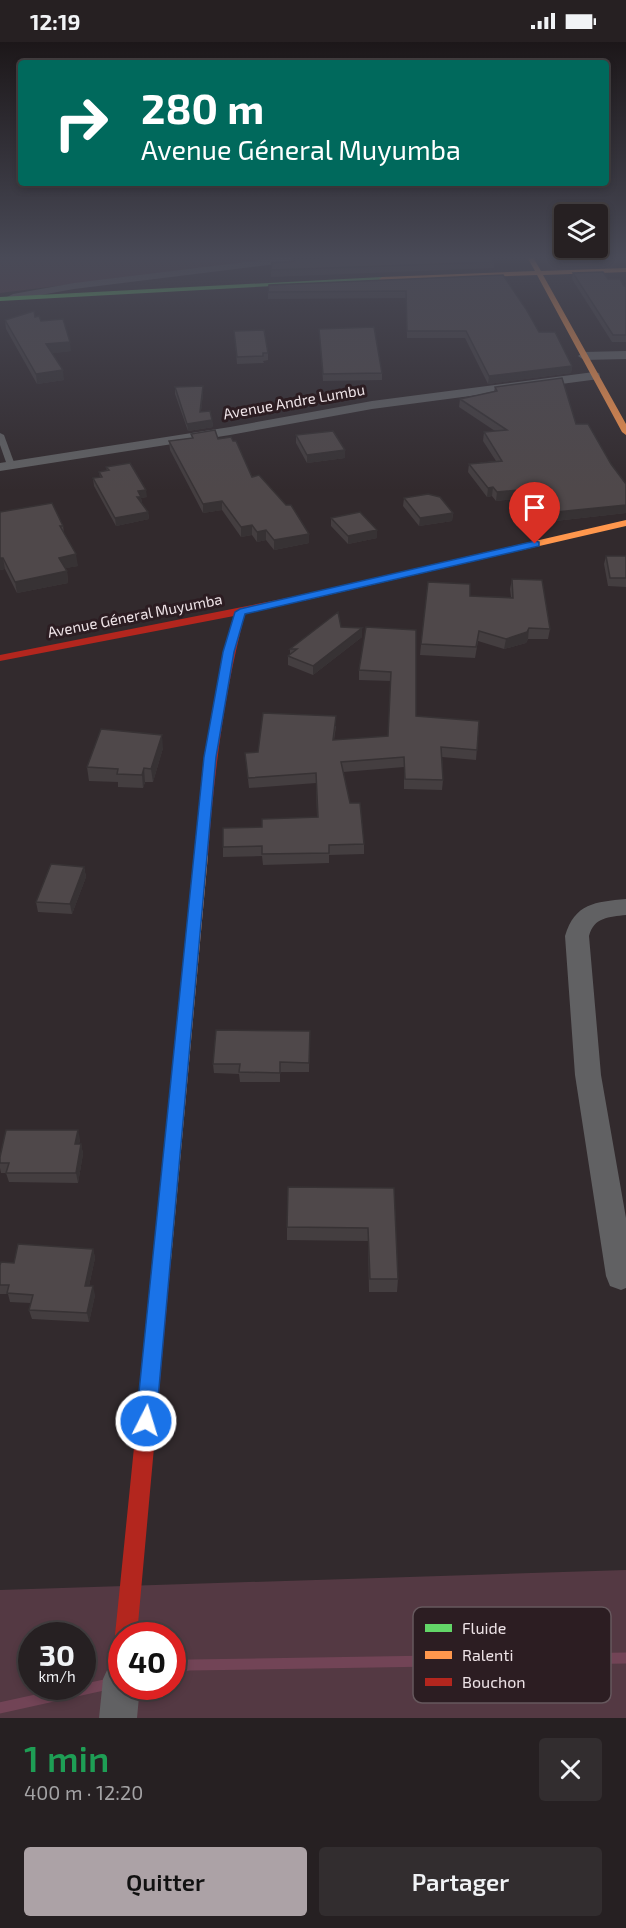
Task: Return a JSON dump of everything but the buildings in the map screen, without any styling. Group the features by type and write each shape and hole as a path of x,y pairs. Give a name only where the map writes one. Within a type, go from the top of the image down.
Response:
{"street":[{"path":"573,335 626,432"},
{"path":"584,356 626,355"},
{"name":"Avenue Andre Lumbu","path":"6,466 230,431 372,405 594,376"},
{"name":"Avenue Géneral Muyumba","path":"0,658 240,612 626,523"},
{"path":"127,1622 210,757 228,652 240,612"},
{"path":"621,1276 588,1075 577,936 580,922 598,910 626,907"},
{"path":"118,1718 120,1700"}],"lane":[{"path":"0,435 6,466"}],"shaded area":[{"path":"626,1570 626,1718 0,1718 0,1590"}],"waterway":[{"path":"611,1658 626,1658"},
{"path":"186,1666 413,1661"},
{"path":"0,1708 108,1684"}],"traffic: slow":[{"path":"573,335 626,432"},
{"path":"302,598 626,523"},
{"path":"162,1260 201,855"}],"traffic: jam":[{"path":"0,658 302,598"},
{"path":"201,855 214,732 225,672 240,612"},
{"path":"127,1622 162,1260"}],"route":[{"path":"146,1421 210,757 228,652 240,612 535,544"}]}
